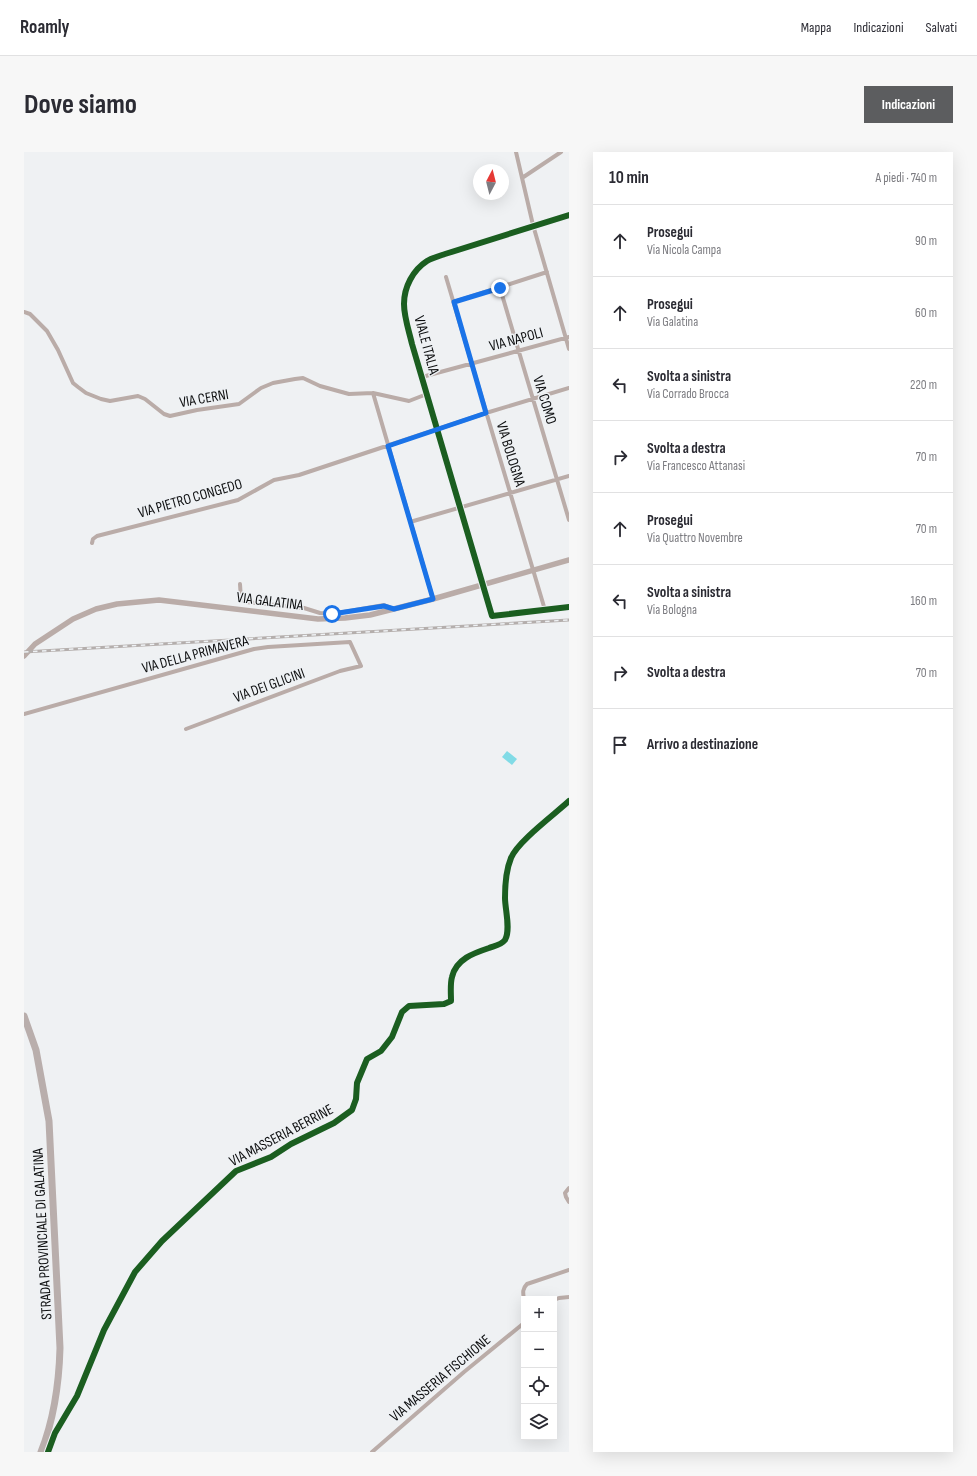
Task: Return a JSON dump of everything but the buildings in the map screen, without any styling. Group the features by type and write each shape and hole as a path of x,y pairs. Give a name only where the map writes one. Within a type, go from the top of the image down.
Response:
{"main road":[{"name":"STRADA PROVINCIALE DI GALATINA","path":"24,1016 36,1050 49,1121 60,1348 55,1404 41,1452"}],"street":[{"path":"516,152 533,225 569,349"},
{"path":"522,178 561,152"},
{"name":"VIALE ITALIA","path":"482,584 406,320 404,304 407,290 411,278 418,268 428,260 533,225 569,215"},
{"path":"454,302 547,272"},
{"name":"VIA BOLOGNA","path":"446,277 545,610"},
{"name":"VIA COMO","path":"500,288 532,400 569,520"},
{"name":"VIA CERNI","path":"24,312 30,314 47,331 58,350 73,383 86,393 101,399 110,400 138,396 145,399 164,414 170,416 197,410 239,404 261,388 273,383 303,378 320,386 349,394 373,393 409,401 427,394"},
{"name":"VIA NAPOLI","path":"422,377 567,338"},
{"name":"VIA PIETRO CONGEDO","path":"92,543 97,536 238,500 274,480 299,475 486,413 569,388"},
{"path":"373,393 433,599"},
{"path":"410,522 569,476"},
{"name":"VIA GALATINA","path":"24,656 35,644 73,619 96,609 117,604 159,600 318,619 358,617 433,599 569,560"},
{"path":"240,584 241,600 246,602 304,608 320,613 332,614 384,606 394,609"},
{"path":"482,584 492,616 569,607"},
{"name":"VIA DELLA PRIMAVERA","path":"24,714 268,647 350,642 361,666"},
{"name":"VIA DEI GLICINI","path":"186,729 340,672 361,666"},
{"name":"VIA MASSERIA BERRINE","path":"48,1452 55,1433 77,1396 104,1330 135,1272 162,1241 236,1171 271,1157 291,1144 334,1123 352,1110 356,1099 357,1083 367,1059 381,1051 392,1037 402,1012 409,1006 444,1004 451,1001 452,978 458,965 470,955 498,945 504,940 507,935 505,898 506,884 511,858 514,851 532,833 569,801"},
{"path":"569,1188 565,1193 569,1202"},
{"path":"524,1296 524,1287 526,1284 569,1270"},
{"path":"557,1299 569,1297"},
{"name":"VIA MASSERIA FISCHIONE","path":"372,1452 464,1372 521,1325"}],"water":[{"path":"507,751 517,759 512,765 502,757"}],"railway":[{"path":"24,652 569,620"}],"cycle path":[{"path":"569,215 429,260 418,269 410,280 404,298 404,309 412,344 492,616 569,607"},
{"path":"48,1452 55,1433 77,1396 104,1330 135,1272 162,1241 236,1171 271,1157 291,1144 334,1123 352,1110 356,1099 357,1083 367,1059 381,1051 392,1037 402,1012 409,1006 444,1004 451,1001 451,980 457,966 466,958 477,952 499,944 505,940 508,931 505,898 506,883 511,858 528,836 569,801"}],"route":[{"path":"332,614 384,606 394,609 433,599 388,446 486,413 454,302 500,288"}]}
